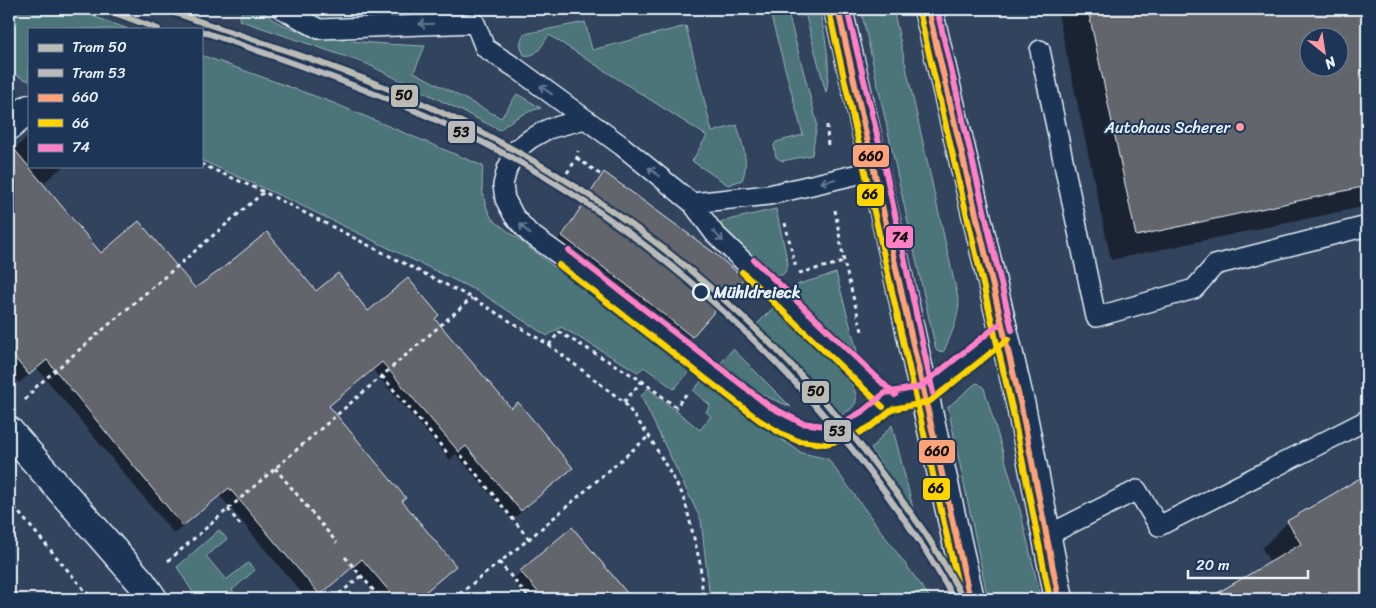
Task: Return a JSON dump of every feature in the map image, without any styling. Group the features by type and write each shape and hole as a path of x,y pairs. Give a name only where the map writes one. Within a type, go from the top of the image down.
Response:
{"main road":[{"path":"838,9 876,170 970,599"},
{"path":"928,9 1021,406 1060,599"},
{"path":"9,126 28,110"},
{"path":"9,431 142,583 153,599"}],"lane":[{"path":"282,9 319,29 475,22 485,48 516,68 622,146 692,203 714,233 889,401"},
{"path":"1040,50 1096,317 1194,289 1215,265 1367,226"},
{"path":"585,119 548,129 516,150 510,161 503,185 506,199 514,216 529,233 764,413 786,426 814,435 836,433 858,425 889,401 924,395 1004,332"},
{"path":"692,203 778,193 876,170"},
{"path":"1046,536 1137,490 1159,526 1367,420"}],"path":[{"path":"567,173 577,158 578,151"},
{"path":"577,158 601,175"},
{"path":"202,164 264,192 472,298 549,345 624,402 649,436 684,497 700,563 703,599"},
{"path":"37,386 264,192"},
{"path":"778,193 798,273 844,262"},
{"path":"834,206 844,262 864,340"},
{"path":"178,552 472,298"},
{"path":"549,345 559,332 642,381 676,407"},
{"path":"382,376 449,455"},
{"path":"624,402 642,381"},
{"path":"453,599 529,539 649,436"},
{"path":"461,455 529,539"},
{"path":"275,468 337,543"},
{"path":"9,502 92,599"},
{"path":"228,509 241,526"},
{"path":"345,556 380,599"},
{"path":"500,562 530,599"},
{"path":"333,599 361,576"}],"green space":[{"path":"9,9 73,9 125,28 28,28 28,81 9,72"},
{"path":"243,9 261,9 276,22 294,29 331,38 425,46 414,72 501,118 517,94 541,108 519,116 500,130 367,64 239,20"},
{"path":"769,9 787,9 817,123 812,155 782,161 776,157 774,145 776,142 803,135"},
{"path":"804,9 819,9 828,61 826,93"},
{"path":"861,9 893,9 959,303 956,321 944,351 939,352 936,350"},
{"path":"585,22 592,50 686,26 712,132 737,125 745,160 742,180 728,185 692,161 707,136 549,35 536,52 524,55 521,39 524,34"},
{"path":"202,55 331,102 483,166 483,194 492,219 690,371 674,389 644,367 638,372 561,327 547,336 481,293 292,201 202,160"},
{"path":"776,209 788,264 782,275 775,275 720,227 720,224 724,221"},
{"path":"836,273 858,355 855,356 791,290 799,284"},
{"path":"777,304 851,383 856,394 856,402 847,412 841,415 800,368 757,324"},
{"path":"733,349 791,407 756,392 720,364"},
{"path":"703,379 778,437 802,453 828,459 931,599 710,599 701,520 641,396 648,388 700,430 711,416 706,412 710,405 693,391"},
{"path":"978,383 984,388 1020,510 1041,599 988,599 948,407"},
{"path":"892,425 914,512 871,449"},
{"path":"219,530 227,539 206,556 226,580 248,563 255,570 232,590 240,599 197,599 177,567"}],"building":[{"name":"Autohaus Scherer","path":"1088,9 1367,9 1367,186 1136,236"},
{"path":"9,143 101,253 139,221 195,288 267,232 316,291 338,273 368,311 408,278 439,315 435,319 511,408 518,402 573,468 521,511 466,446 459,452 382,362 329,406 406,498 402,501 456,566 417,599 396,599 362,559 320,595 229,488 183,526 47,360 29,375 9,351"},
{"path":"604,172 713,252 744,278 692,337 562,236"},
{"path":"1367,474 1367,599 1207,599 1301,544 1287,521"},
{"path":"572,527 632,599 544,599 520,571"}],"tram line":[{"name":"50","path":"104,9 155,28"},
{"name":"50","path":"164,9 343,71 401,94 457,120 511,148 563,179 614,212 663,248 755,328 832,410 880,470 925,533 964,599"},
{"name":"53","path":"202,31 378,95 448,125 547,178 609,219 669,264 726,313 779,366 830,422 876,480 924,548 954,599"}],"transit line":[{"name":"660","path":"838,9 970,599"},
{"name":"74","path":"847,9 885,168 933,393"},
{"name":"660","path":"928,9 1021,406 1059,599"},
{"name":"74","path":"937,9 1012,330"},
{"name":"66","path":"829,11 961,599"},
{"name":"66","path":"919,11 1012,408 1050,599"},
{"name":"74","path":"569,251 769,406 802,423 825,426 844,422 863,411 885,393 920,387 998,325"},
{"name":"74","path":"754,260 895,395"},
{"name":"66","path":"559,265 759,420 798,441 825,444 850,438 873,425 893,409 929,402 1008,339"},
{"name":"66","path":"742,272 883,407"}],"place":[{"name":"Autohaus Scherer","path":"1240,127"},
{"name":"Mühldreieck","path":"701,292"}]}
